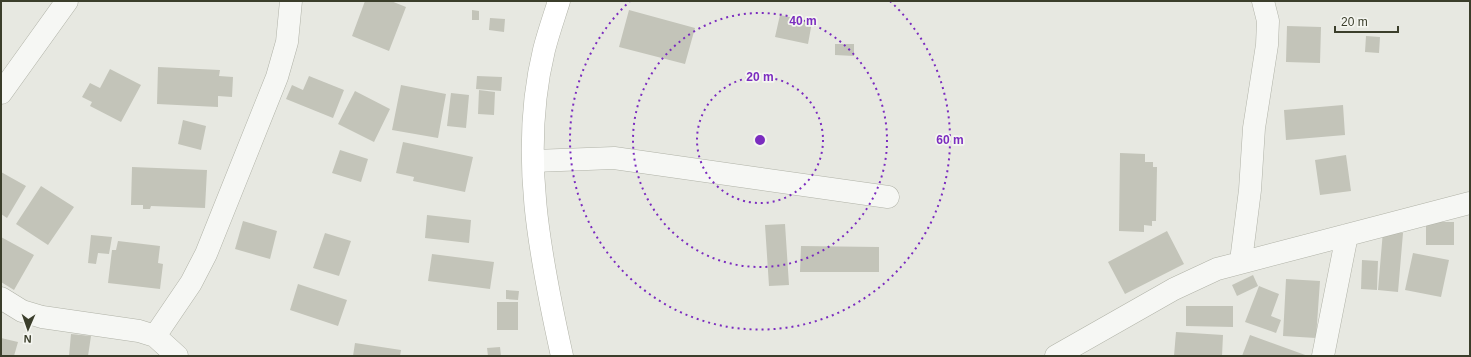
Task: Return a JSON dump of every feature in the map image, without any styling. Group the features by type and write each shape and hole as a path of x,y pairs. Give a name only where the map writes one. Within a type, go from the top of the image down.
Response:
{"main road":[{"path":"559,1 544,51 537,97 534,161 535,212 545,279 562,356"}],"street":[{"path":"1,93 67,1"},
{"path":"155,336 191,283 206,254 277,77 287,42 291,1"},
{"path":"1241,261 1250,190 1254,128 1267,45 1268,21 1263,1"},
{"path":"534,161 614,158 888,197"},
{"path":"1056,356 1174,290 1217,269 1241,261 1470,204"},
{"path":"1323,356 1348,235"},
{"path":"1,298 22,311 42,317 139,331 155,336 170,348 177,356"}],"building":[{"path":"365,1 391,1 406,7 389,51 352,36"},
{"path":"472,10 479,11 479,20 472,20"},
{"path":"629,10 695,28 685,64 619,47"},
{"path":"780,15 812,22 808,44 775,37"},
{"path":"490,18 505,19 504,32 489,30"},
{"path":"1287,26 1321,27 1320,63 1286,62"},
{"path":"1366,36 1380,37 1379,53 1365,52"},
{"path":"835,44 854,44 854,56 835,55"},
{"path":"158,67 220,70 219,76 233,77 232,97 218,96 218,107 157,104"},
{"path":"110,69 141,85 121,122 90,106 92,102 82,97 90,83 100,88"},
{"path":"309,76 344,90 333,118 286,99 292,85 303,90"},
{"path":"477,76 502,77 501,91 476,89"},
{"path":"401,85 446,94 438,138 392,130"},
{"path":"479,90 495,92 494,115 478,114"},
{"path":"355,91 390,109 374,142 338,124"},
{"path":"451,93 469,95 466,128 447,126"},
{"path":"1343,105 1345,135 1286,140 1284,110"},
{"path":"183,120 206,126 201,150 178,144"},
{"path":"403,142 473,157 465,192 413,181 414,177 396,173"},
{"path":"340,150 368,159 361,182 332,173"},
{"path":"1120,153 1145,154 1145,162 1153,162 1153,167 1157,167 1156,221 1152,221 1152,226 1144,225 1144,232 1119,231"},
{"path":"1346,155 1351,191 1320,195 1315,160"},
{"path":"132,167 207,170 205,208 151,206 150,209 143,209 143,205 131,205"},
{"path":"1,172 26,186 7,218 1,214"},
{"path":"41,186 74,207 48,245 16,224"},
{"path":"427,215 471,220 469,243 425,238"},
{"path":"243,221 277,231 270,259 235,249"},
{"path":"1426,222 1454,222 1454,245 1426,245"},
{"path":"785,224 789,285 769,286 765,225"},
{"path":"1167,231 1184,264 1125,294 1108,262"},
{"path":"1383,231 1403,233 1398,292 1378,290"},
{"path":"325,233 351,241 339,276 313,268"},
{"path":"91,235 112,237 109,254 98,253 96,264 88,263"},
{"path":"1,237 34,255 14,290 1,282"},
{"path":"118,241 160,246 158,263 163,264 160,289 108,283 112,250 116,250"},
{"path":"801,246 879,247 879,272 800,272"},
{"path":"1413,253 1449,260 1441,297 1405,290"},
{"path":"432,254 494,262 490,289 428,281"},
{"path":"1362,260 1378,261 1377,290 1361,289"},
{"path":"1253,275 1258,286 1237,296 1232,285"},
{"path":"1286,279 1320,281 1316,338 1283,336"},
{"path":"298,284 347,300 338,326 290,310"},
{"path":"1259,286 1279,294 1271,316 1281,320 1276,333 1245,322"},
{"path":"506,290 519,291 518,300 506,299"},
{"path":"497,302 518,302 518,330 497,330"},
{"path":"1186,306 1233,306 1233,327 1186,326"},
{"path":"1176,332 1223,335 1222,356 1174,356"},
{"path":"71,334 91,336 88,356 69,356"},
{"path":"1250,335 1308,356 1242,356"},
{"path":"1,338 18,342 14,356 1,356"},
{"path":"355,343 401,350 400,356 353,356"},
{"path":"500,347 501,356 488,356 487,348"}]}
